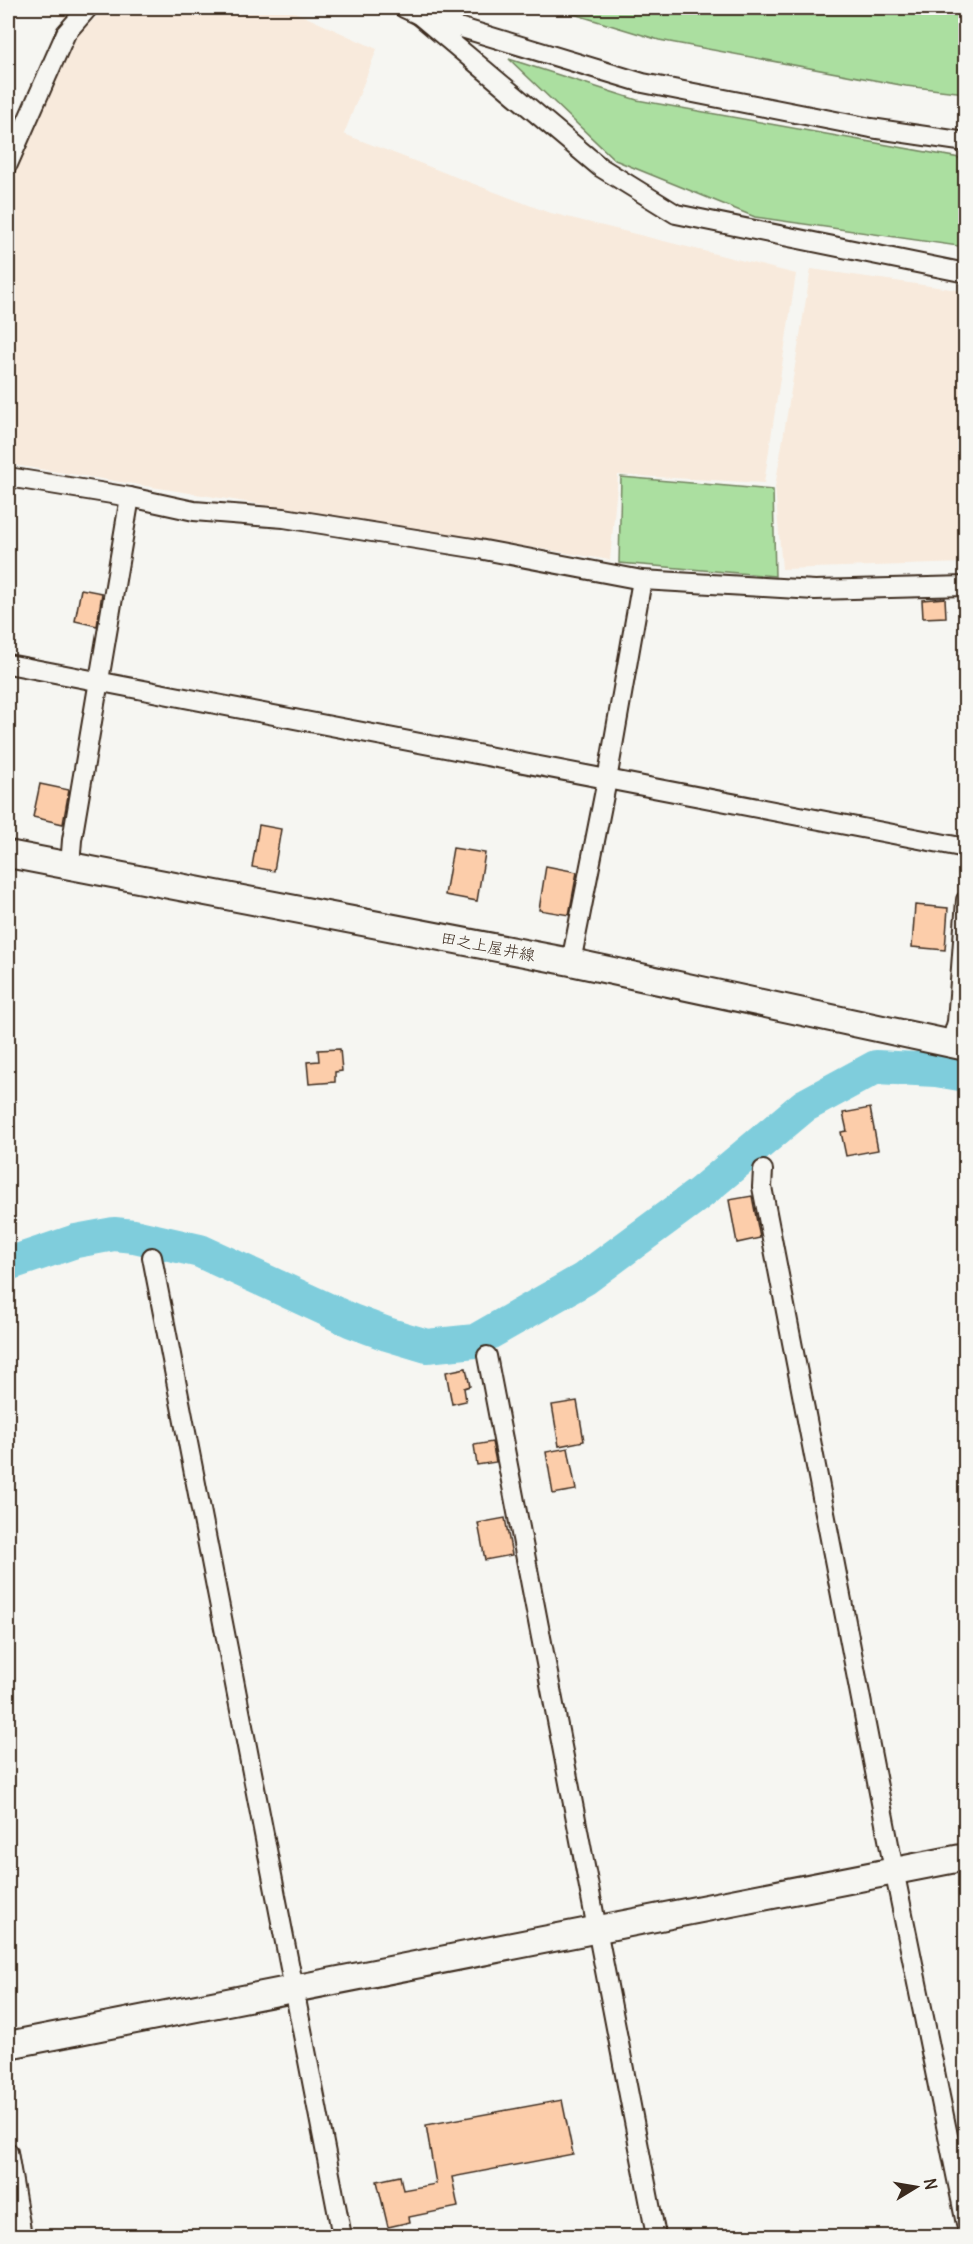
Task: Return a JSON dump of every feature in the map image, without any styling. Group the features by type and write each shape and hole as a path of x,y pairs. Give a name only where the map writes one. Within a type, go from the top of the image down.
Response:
{"street":[{"path":"8,164 66,33 87,8"},
{"path":"411,11 643,83 871,128 966,142"},
{"path":"411,11 600,167 676,214 966,273"},
{"path":"8,477 130,497 194,511 284,518 478,549 642,580 815,590 966,586"},
{"path":"70,866 72,840 130,497"},
{"path":"571,962 607,780 642,580"},
{"path":"8,664 966,848"},
{"name":"田之上屋井線","path":"8,854 571,962 958,1045"},
{"path":"958,1045 957,1022 966,900"},
{"path":"763,1170 762,1187 894,1870 966,2224"},
{"path":"152,1257 342,2236"},
{"path":"487,1356 656,2236"},
{"path":"8,2045 966,1857"},
{"path":"8,2152 22,2236"}],"shaded area":[{"path":"26,8 74,8 66,18"},
{"path":"106,8 286,8 377,49 344,134 547,212 796,274 764,483 618,475 610,560 8,464 8,189 77,35"},
{"path":"811,269 965,291 965,563 782,569 775,487"}],"green space":[{"path":"554,8 965,8 965,93 906,86 659,40"},
{"path":"509,59 637,100 965,159 965,247 755,217 615,160"},
{"path":"621,477 773,490 775,576 619,563"}],"building":[{"path":"81,589 102,593 97,626 75,621"},
{"path":"945,598 946,617 923,618 922,600"},
{"path":"40,784 69,790 63,824 33,817"},
{"path":"259,825 281,829 274,871 252,867"},
{"path":"453,848 485,853 477,901 445,895"},
{"path":"546,866 577,872 569,915 539,910"},
{"path":"915,905 948,908 945,950 912,947"},
{"path":"340,1049 342,1071 335,1072 335,1082 309,1084 307,1062 319,1061 318,1050"},
{"path":"870,1108 878,1150 846,1156 841,1132 847,1131 843,1113"},
{"path":"752,1196 760,1238 737,1243 729,1200"},
{"path":"466,1368 470,1386 464,1388 466,1401 452,1404 446,1372"},
{"path":"577,1401 584,1441 559,1446 552,1405"},
{"path":"492,1442 496,1462 477,1465 474,1445"},
{"path":"568,1448 576,1490 553,1494 546,1452"},
{"path":"505,1518 512,1555 485,1560 478,1523"},
{"path":"562,2100 573,2154 452,2177 458,2207 409,2217 410,2222 388,2227 377,2181 400,2176 403,2190 436,2184 426,2125"}],"waterway":[{"path":"8,1264 76,1241 114,1234 134,1236 200,1251 352,1321 387,1334 427,1346 475,1341 584,1279 699,1194 804,1106 876,1067 936,1070 966,1075"}]}
